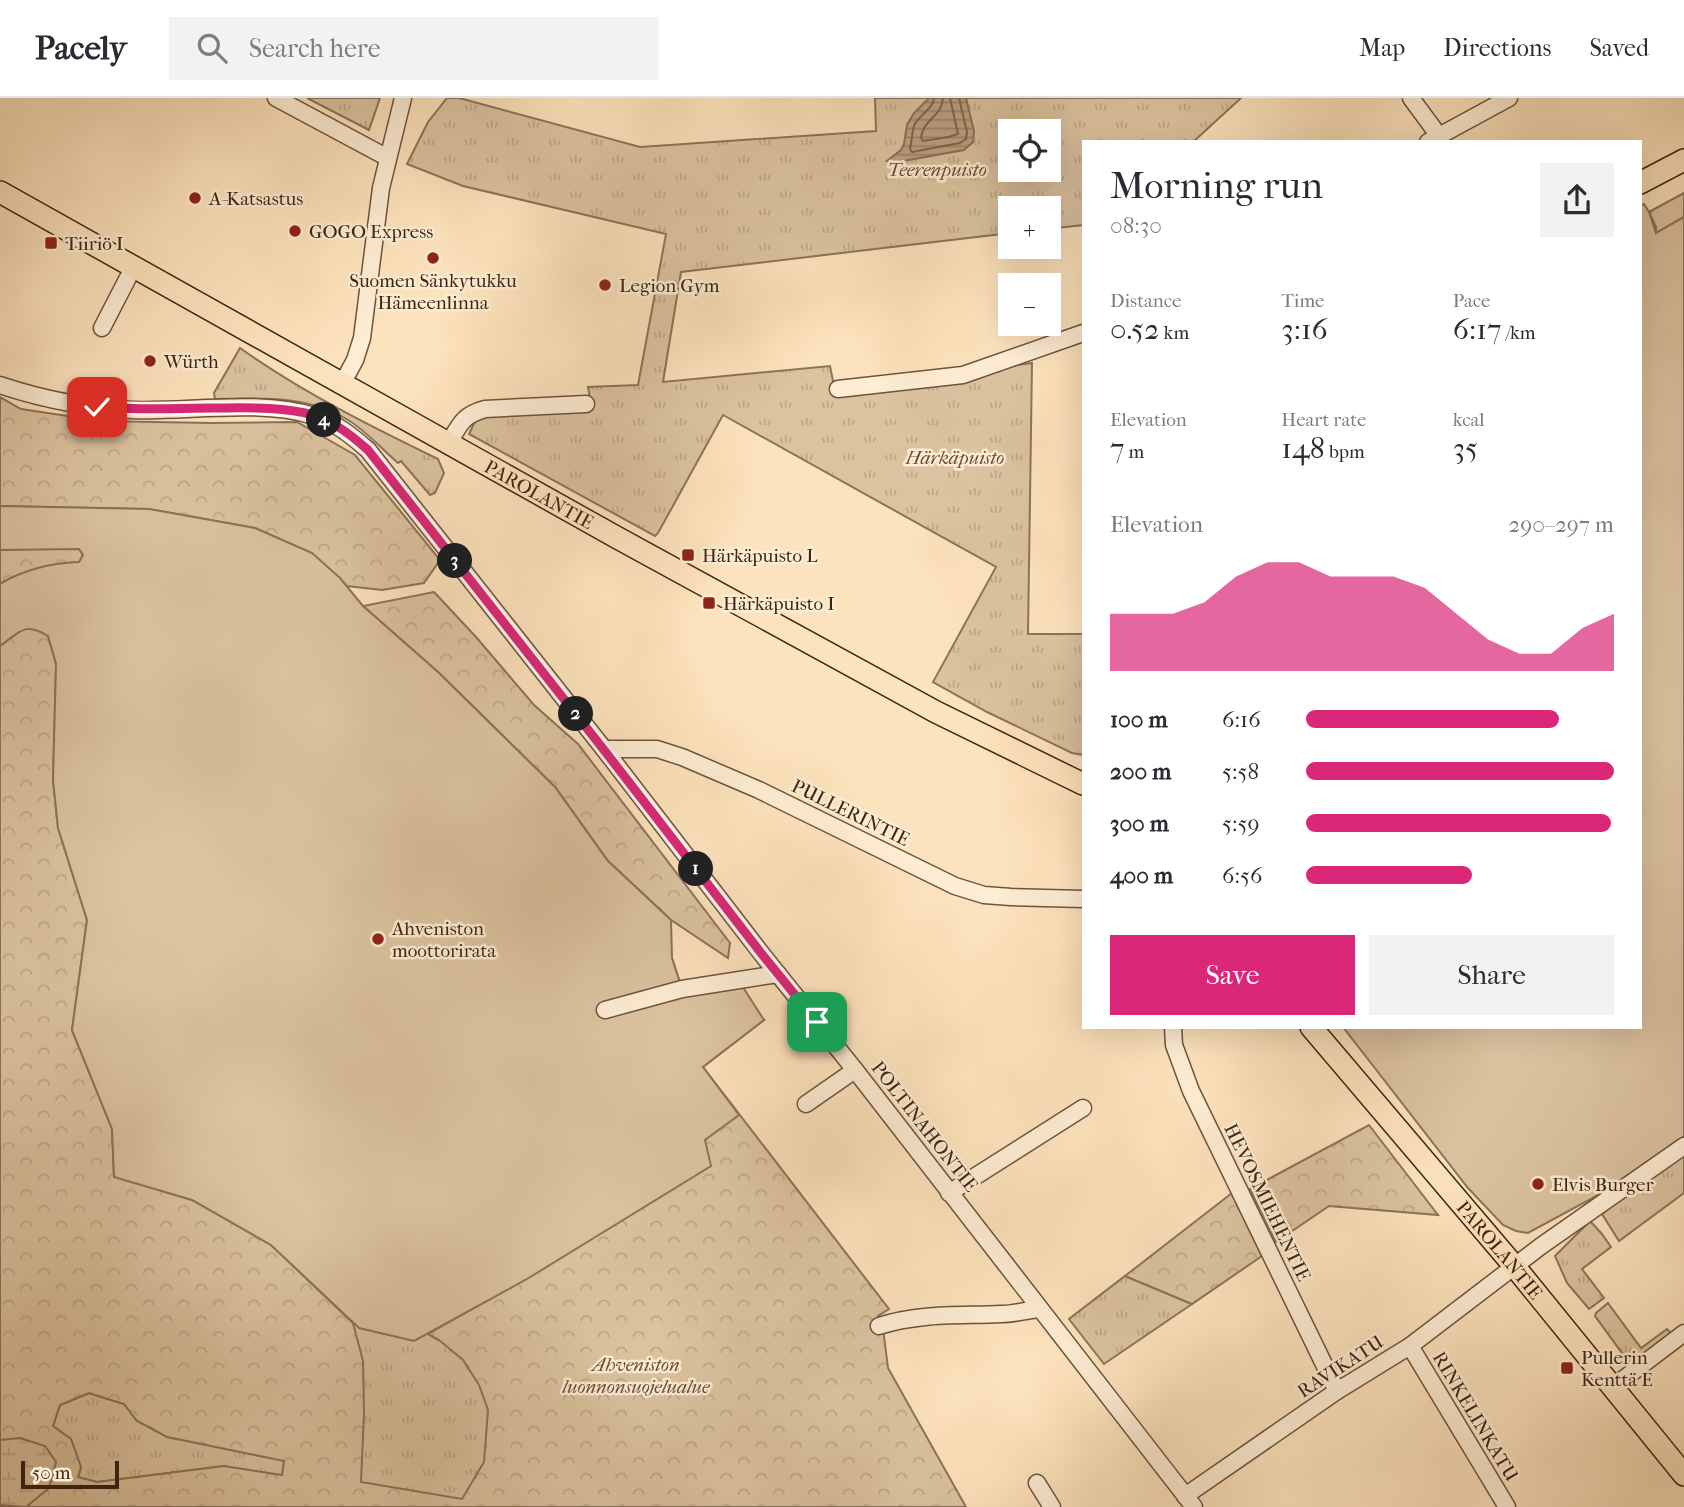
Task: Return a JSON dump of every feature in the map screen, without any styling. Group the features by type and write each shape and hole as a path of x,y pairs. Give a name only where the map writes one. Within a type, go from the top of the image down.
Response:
{"main road":[{"path":"1642,182 1684,160"},
{"name":"PAROLANTIE","path":"0,192 605,531 936,712 1082,784"},
{"name":"PAROLANTIE","path":"1313,1029 1515,1267 1684,1475"}],"street":[{"path":"276,98 388,158"},
{"path":"342,384 355,360 362,338 381,188 402,98"},
{"path":"1411,98 1433,139 1508,98"},
{"path":"102,328 134,267"},
{"path":"838,389 963,374 1082,333"},
{"name":"POLTINAHONTIE","path":"0,384 38,396 97,407 134,410 251,407 314,415 349,434 368,450 855,1070 1190,1504"},
{"path":"449,443 463,419 472,412 586,404"},
{"name":"PULLERINTIE","path":"604,750 657,749 682,757 759,790 955,886 984,895 1082,899"},
{"path":"605,1010 682,989 778,974"},
{"name":"HEVOSMIEHENTIE","path":"1173,1029 1174,1045 1191,1091 1337,1391"},
{"path":"806,1104 855,1070"},
{"path":"949,1193 1083,1108"},
{"name":"RAVIKATU","path":"1190,1504 1337,1391 1410,1346 1541,1246 1684,1146"},
{"path":"879,1326 893,1321 945,1314 1004,1314 1040,1309"},
{"path":"1613,1387 1684,1333"},
{"name":"RINKELINKATU","path":"1410,1346 1507,1507"},
{"path":"1037,1483 1052,1507"}],"green space":[{"path":"307,98 380,98 369,130"},
{"path":"447,98 459,98 640,147 876,131 875,98 1241,98 1195,140 1082,140 1082,225 1061,228 1061,196 998,196 998,234 681,272 663,382 830,366 835,391 1032,363 1028,634 1082,634 1082,755 1072,753 987,712 933,682 996,567 723,415 655,536 469,434 476,419 482,417 592,409 588,387 638,385 666,234 463,186 407,164 428,122"},
{"path":"1684,193 1684,217 1656,233 1649,212"},
{"path":"1644,204 1649,212 1656,233 1684,217 1684,1136 1602,1193 1528,1233 1503,1225 1468,1188 1345,1029 1642,1029"},
{"path":"240,348 312,394 438,459 444,473 435,493 430,495 401,461 398,463 361,429 333,412 317,406 283,400 215,399 214,393"},
{"path":"0,397 21,409 101,421 297,422 355,455 440,560 424,583 382,590 347,586 312,553 255,528 149,509 0,506"},
{"name":"Ahveniston moottorirata","path":"0,506 149,509 255,528 312,553 340,578 363,606 438,672 555,787 608,861 671,920 672,958 682,989 739,981 764,1020 703,1067 739,1115 705,1140 711,1166 527,1279 414,1341 359,1328 271,1245 192,1200 114,1177 112,1129 72,1030 87,920 58,828 53,780 56,664 48,636 34,630 23,630 0,646 0,584 38,568 79,562 83,555 79,549 0,550"},
{"path":"79,549 83,555 80,562 38,568 0,584 0,550"},
{"path":"434,592 534,705 578,744 730,943 728,958 671,920 608,861 555,787 438,672 363,606"},
{"name":"Ahveniston luonnonsuojelualue","path":"23,629 36,629 48,636 56,664 53,780 58,828 87,920 72,1030 112,1129 114,1176 192,1200 271,1245 353,1323 363,1361 361,1482 462,1499 484,1462 488,1410 479,1385 463,1360 428,1334 499,1294 705,1140 672,958 682,989 764,1020 703,1067 889,1309 878,1316 883,1328 888,1368 966,1507 0,1507 0,646","holes":["89,1393 124,1404 137,1421 167,1437 284,1461 282,1475 224,1466 97,1482 78,1477 81,1467 71,1439 53,1426 60,1405"]},
{"path":"1369,1125 1438,1215 1329,1206 1276,1242 1250,1189"},
{"path":"1684,1154 1684,1193 1619,1241 1602,1214 1638,1185"},
{"path":"1232,1193 1262,1256 1192,1304 1125,1276"},
{"path":"1590,1221 1611,1247 1582,1269 1604,1298 1589,1309 1567,1283 1555,1256"},
{"path":"1125,1276 1192,1304 1104,1364 1069,1319"},
{"path":"1608,1303 1641,1348 1667,1329 1671,1333 1670,1339 1636,1366 1630,1364 1595,1316"},
{"path":"351,1314 428,1334 881,1507 187,1507 224,1466 97,1482 78,1478 81,1467 53,1426 60,1405 89,1393 124,1404 137,1421 227,1449 265,1457"},
{"path":"20,1438 45,1446 56,1462 49,1488 26,1507 0,1505 0,1440"}],"water":[{"path":"929,98 966,98 974,131 973,142 964,150 892,163 887,161 901,150 907,125 914,113"}],"place":[{"name":"A-Katsastus","path":"195,198"},
{"name":"GOGO Express","path":"295,231"},
{"name":"Tiiriö I","path":"51,243"},
{"name":"Suomen Sänkytukku Hämeenlinna","path":"433,258"},
{"name":"Legion Gym","path":"605,285"},
{"name":"Würth","path":"150,361"},
{"name":"Härkäpuisto L","path":"688,555"},
{"name":"Härkäpuisto I","path":"709,603"},
{"name":"Ahveniston moottorirata","path":"378,939"},
{"name":"Elvis Burger","path":"1538,1184"},
{"name":"Pullerin Kenttä E","path":"1567,1368"}],"route":[{"path":"97,407 134,410 251,407 296,412 314,415 332,423 368,450 817,1022"}],"park label":[{"name":"Teerenpuisto","path":"937,169"},
{"name":"Härkäpuisto","path":"955,457"}]}
